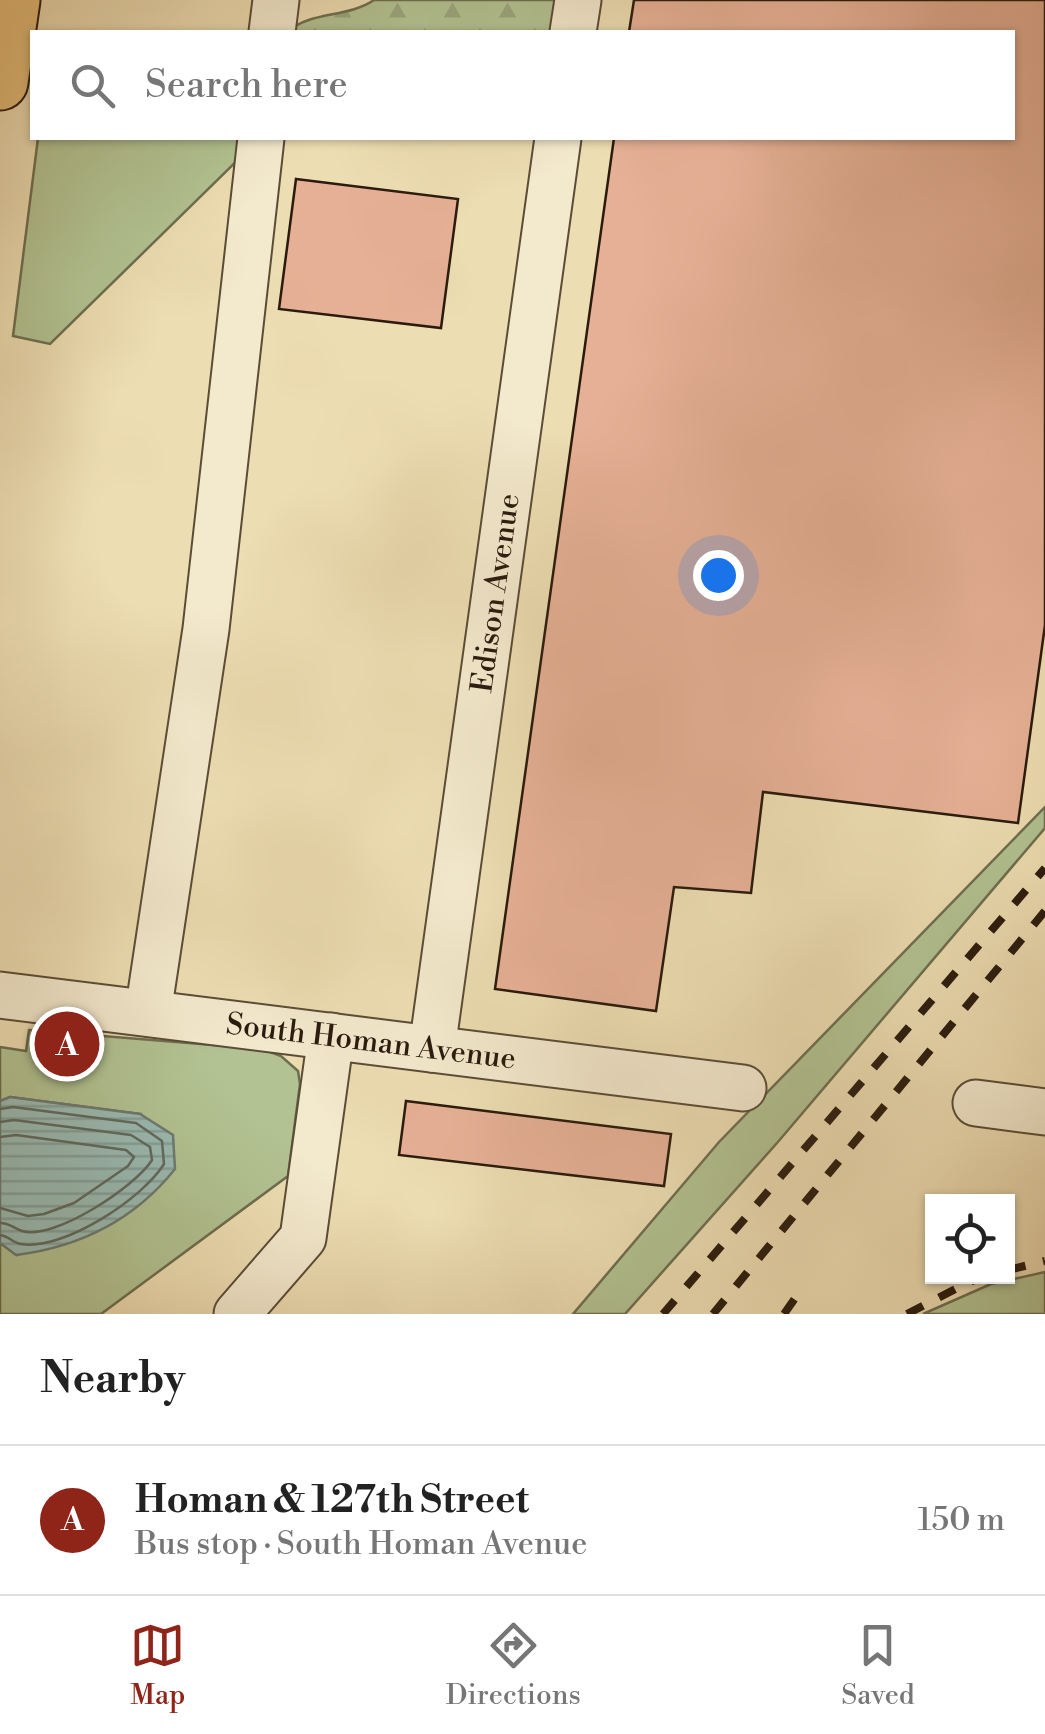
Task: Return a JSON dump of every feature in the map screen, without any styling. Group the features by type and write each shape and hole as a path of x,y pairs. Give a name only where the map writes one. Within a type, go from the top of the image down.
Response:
{"main road":[{"path":"0,82 12,0"}],"street":[{"path":"272,30 276,0"},
{"path":"573,30 578,0"},
{"path":"148,1014 206,628 261,140"},
{"name":"Edison Avenue","path":"432,1049 558,140"},
{"name":"South Homan Avenue","path":"0,995 742,1088"},
{"path":"237,1314 302,1238 332,1036"},
{"path":"976,1103 1045,1112"}],"green space":[{"path":"374,0 557,0 554,30 290,30 307,21"},
{"path":"38,140 247,140 245,153 50,344 13,336"},
{"path":"1045,807 1045,828 777,1143 625,1314 573,1314 719,1142"},
{"path":"29,1030 262,1049 281,1056 298,1071 300,1084 288,1176 101,1314 0,1314 0,1243 17,1255 140,1114 10,1097 0,1101 0,1047 26,1051"},
{"path":"1045,1272 1045,1314 923,1314 991,1284 1015,1284 1015,1279"}],"water":[{"path":"10,1097 140,1114 173,1135 175,1169 142,1202 104,1228 62,1245 16,1255 0,1243 0,1101"}],"building":[{"path":"634,0 1045,0 1045,625 1018,823 763,792 751,893 674,887 656,1011 495,989 614,140 1015,140 1015,30 629,30"},
{"path":"296,179 458,199 441,328 279,309"},
{"path":"406,1101 671,1134 664,1186 399,1155"}],"railway":[{"path":"663,1314 1045,868"},
{"path":"713,1314 1045,911"},
{"path":"1015,1268 1045,1261"},
{"path":"907,1314 965,1284"},
{"path":"784,1314 803,1287"}],"place":[{"name":"Homan & 127th Street","path":"67,1044"}]}
